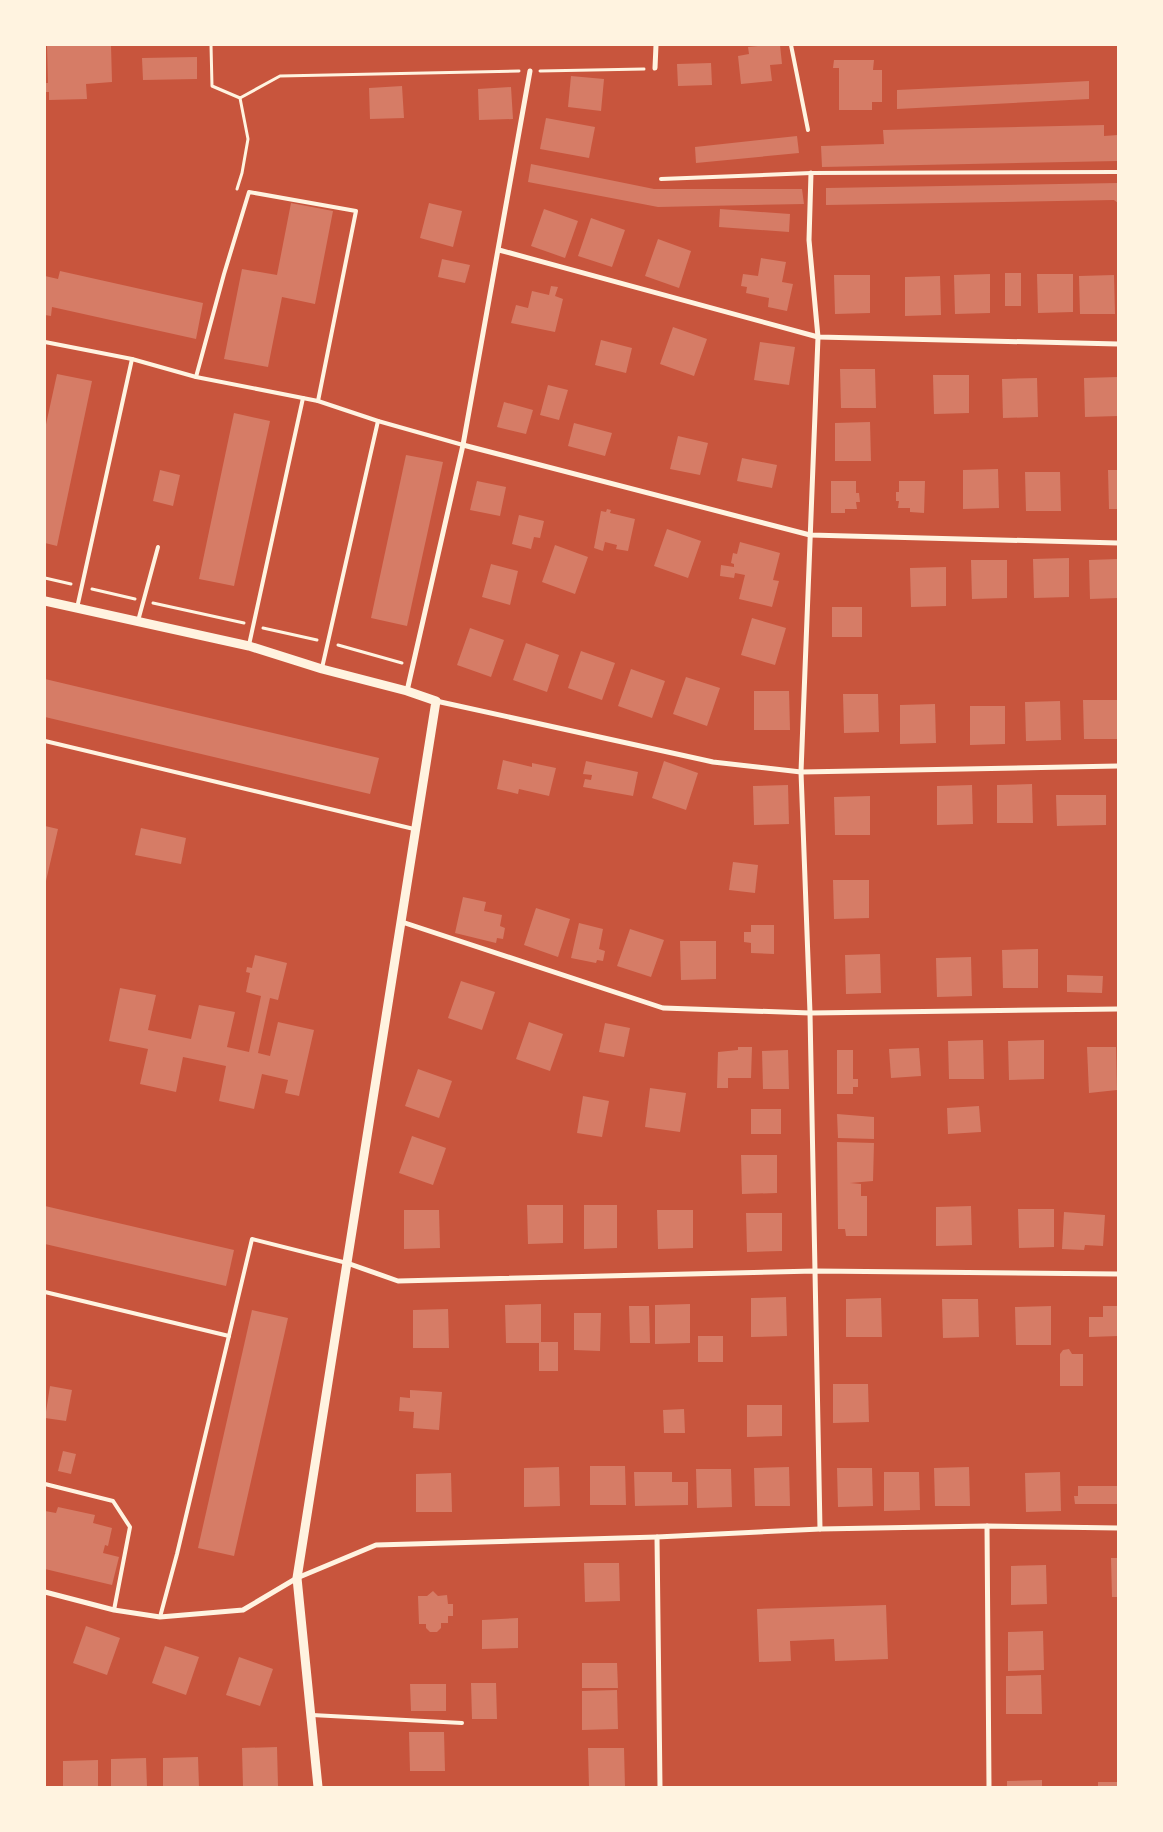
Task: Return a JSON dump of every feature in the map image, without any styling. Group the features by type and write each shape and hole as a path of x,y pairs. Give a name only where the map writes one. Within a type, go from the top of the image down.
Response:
{"street":[{"path":"654,68 656,45"},
{"path":"407,690 463,445 500,250 530,71"},
{"path":"811,174 809,240 818,337 800,772 810,1013 820,1529"},
{"path":"500,250 818,337 1118,344"},
{"path":"463,445 810,535 1118,543"},
{"path":"45,601 249,646 322,669 407,690 436,701 713,762 800,772 1118,766"},
{"path":"318,1787 298,1578 436,701"},
{"path":"402,922 663,1008 810,1013 1118,1009"},
{"path":"347,1263 398,1281 815,1271 1118,1274"},
{"path":"987,1526 990,1787"},
{"path":"45,1592 114,1610 160,1617 243,1610 298,1578 376,1545 657,1537 820,1529 987,1526 1118,1528"},
{"path":"657,1537 660,1787"}],"lane":[{"path":"791,45 808,130"},
{"path":"661,179 811,174 1118,172"},
{"path":"196,378 224,274 249,192 356,211 318,401"},
{"path":"45,342 132,359 196,378 318,401 378,421 463,445"},
{"path":"77,608 132,359"},
{"path":"249,646 303,398"},
{"path":"322,669 378,421"},
{"path":"138,622 158,547"},
{"path":"45,742 416,830"},
{"path":"160,1617 252,1239 347,1263"},
{"path":"45,1292 229,1336"},
{"path":"45,1484 113,1501 130,1527 114,1610"},
{"path":"312,1715 462,1723"}],"path":[{"path":"211,45 212,86 240,98"},
{"path":"240,98 280,76 654,68"},
{"path":"240,98 248,140 236,191 249,192"},
{"path":"45,578 328,642 413,666"}],"building":[{"path":"111,45 112,82 86,84 87,99 49,100 49,92 45,92 45,83 48,83 47,46"},
{"path":"780,45 782,64 770,65 772,81 741,84 738,56 749,54 748,47"},
{"path":"197,57 197,79 143,80 142,58"},
{"path":"834,60 874,60 873,70 882,70 882,102 872,102 872,110 839,110 839,68 833,68"},
{"path":"711,63 712,85 678,86 677,64"},
{"path":"571,76 604,79 601,111 568,107"},
{"path":"1089,81 1089,99 897,109 897,90"},
{"path":"402,86 404,118 370,119 369,88"},
{"path":"511,87 513,119 479,120 478,89"},
{"path":"546,118 595,127 589,158 540,149"},
{"path":"1104,125 1104,136 1118,135 1118,161 822,167 821,146 884,144 883,130"},
{"path":"797,136 799,153 696,163 695,147"},
{"path":"531,164 654,189 802,189 804,204 658,207 528,182"},
{"path":"1118,183 1118,203 1114,200 826,205 826,188"},
{"path":"291,203 333,211 315,304 282,297 268,367 224,359 242,269 277,275"},
{"path":"429,203 462,211 453,247 420,238"},
{"path":"544,209 578,221 565,258 531,246"},
{"path":"720,209 790,214 789,232 719,227"},
{"path":"591,218 625,230 612,267 578,256"},
{"path":"658,239 691,251 679,288 645,276"},
{"path":"761,258 786,262 782,282 793,284 787,311 768,307 769,298 746,293 747,287 741,286 743,274 758,276"},
{"path":"442,259 470,265 465,283 438,277"},
{"path":"60,271 203,303 196,339 52,307 51,316 45,315 45,276 58,279"},
{"path":"1005,273 1021,273 1021,306 1005,306"},
{"path":"990,274 990,313 955,314 954,275"},
{"path":"1037,274 1073,274 1073,312 1038,313"},
{"path":"834,275 870,275 870,313 835,314"},
{"path":"1114,275 1115,314 1080,314 1079,276"},
{"path":"940,276 941,315 905,316 905,277"},
{"path":"551,286 558,287 555,296 563,299 555,332 511,323 516,305 528,308 532,291 549,295"},
{"path":"673,327 707,339 694,376 660,364"},
{"path":"601,340 632,348 626,373 595,365"},
{"path":"760,342 795,347 789,385 754,380"},
{"path":"840,369 875,369 876,408 841,408"},
{"path":"57,374 92,381 57,546 45,543 45,429"},
{"path":"933,375 969,375 969,413 934,414"},
{"path":"1118,377 1118,416 1085,417 1084,378"},
{"path":"1037,378 1038,417 1003,418 1002,379"},
{"path":"548,385 568,390 559,420 540,415"},
{"path":"504,402 533,410 526,434 497,427"},
{"path":"234,413 270,421 234,586 199,579"},
{"path":"870,422 871,461 835,461 835,423"},
{"path":"574,423 612,433 605,456 568,446"},
{"path":"678,436 708,443 700,475 670,469"},
{"path":"406,455 443,462 407,626 371,618"},
{"path":"742,458 777,465 772,488 737,481"},
{"path":"998,469 999,508 963,509 963,470"},
{"path":"160,470 180,475 173,506 153,501"},
{"path":"1108,470 1118,470 1118,509 1109,509"},
{"path":"1025,472 1060,472 1061,511 1026,511"},
{"path":"477,481 506,487 500,516 470,510"},
{"path":"831,481 856,481 856,493 859,493 860,502 856,502 857,509 845,509 845,513 831,513"},
{"path":"899,481 925,481 924,513 910,512 910,508 898,508 899,501 896,501 896,492 899,492"},
{"path":"607,509 611,510 610,513 635,519 628,551 616,549 617,545 605,542 603,551 594,548 601,511 606,512"},
{"path":"519,515 544,521 540,538 534,537 531,549 512,544"},
{"path":"667,529 701,541 688,578 654,566"},
{"path":"740,542 780,553 773,580 779,581 772,607 739,599 745,575 735,573 734,578 720,576 721,565 734,567 734,564 731,563 733,553 737,554"},
{"path":"555,545 588,557 575,594 542,582"},
{"path":"1069,558 1069,597 1034,598 1033,559"},
{"path":"1118,559 1118,598 1090,599 1089,560"},
{"path":"971,560 1007,560 1007,598 972,599"},
{"path":"491,564 518,571 510,605 482,597"},
{"path":"946,567 946,606 911,607 910,568"},
{"path":"832,607 862,607 862,637 832,637"},
{"path":"752,618 786,628 775,665 741,655"},
{"path":"470,628 504,640 491,677 457,665"},
{"path":"526,643 559,655 547,692 513,680"},
{"path":"581,651 615,663 602,700 568,688"},
{"path":"631,669 665,681 652,718 618,706"},
{"path":"686,677 720,688 707,726 673,714"},
{"path":"45,679 379,758 370,794 45,717"},
{"path":"754,691 789,691 790,730 754,730"},
{"path":"843,694 878,694 879,732 844,733"},
{"path":"1083,700 1118,700 1118,739 1084,739"},
{"path":"1060,701 1061,740 1026,741 1025,702"},
{"path":"935,704 936,743 900,744 900,705"},
{"path":"970,706 1005,706 1005,744 970,745"},
{"path":"503,760 532,767 532,763 556,768 549,796 519,789 518,794 497,789"},
{"path":"586,761 638,772 633,796 583,787 585,779 591,780 592,775 583,774"},
{"path":"664,761 698,773 686,810 652,798"},
{"path":"1032,784 1033,823 997,823 997,785"},
{"path":"788,785 789,824 754,825 753,786"},
{"path":"972,785 973,824 937,825 937,786"},
{"path":"1056,795 1106,795 1106,825 1057,826"},
{"path":"870,796 870,835 835,835 834,797"},
{"path":"45,826 58,829 46,881 45,881"},
{"path":"141,828 186,838 181,864 135,855"},
{"path":"733,862 758,865 755,893 729,890"},
{"path":"833,880 869,880 869,918 834,919"},
{"path":"463,897 486,902 484,911 502,915 500,926 505,928 503,939 497,938 496,943 455,933"},
{"path":"536,908 570,919 558,957 524,945"},
{"path":"579,923 603,929 599,949 605,951 603,961 597,960 596,963 571,958"},
{"path":"751,925 774,925 774,954 751,953 751,943 744,942 744,932 751,932"},
{"path":"630,929 664,940 651,977 617,966"},
{"path":"680,941 716,941 716,979 681,980"},
{"path":"1038,949 1038,988 1003,988 1002,950"},
{"path":"880,954 881,993 846,994 845,955"},
{"path":"255,955 287,963 278,1000 270,998 258,1053 270,1056 278,1022 314,1030 299,1096 285,1093 288,1080 262,1074 254,1109 219,1101 226,1066 183,1057 176,1092 140,1084 148,1049 109,1041 120,988 156,995 148,1030 191,1039 199,1005 235,1012 227,1047 249,1052 261,996 246,992 250,973 246,972 247,967 252,968"},
{"path":"971,957 972,996 937,997 936,958"},
{"path":"1067,975 1103,976 1102,993 1067,992"},
{"path":"461,981 495,992 482,1030 448,1018"},
{"path":"529,1022 563,1034 550,1071 516,1059"},
{"path":"605,1023 630,1028 624,1057 599,1052"},
{"path":"983,1040 984,1079 949,1079 948,1041"},
{"path":"1044,1040 1044,1079 1009,1080 1008,1041"},
{"path":"738,1047 752,1047 751,1078 728,1078 728,1088 717,1088 718,1052 738,1050"},
{"path":"1087,1047 1116,1047 1117,1090 1089,1093"},
{"path":"919,1048 921,1076 891,1078 889,1049"},
{"path":"788,1050 789,1089 763,1089 762,1051"},
{"path":"837,1050 853,1050 853,1079 858,1079 858,1087 853,1087 853,1094 837,1094"},
{"path":"418,1069 452,1081 439,1118 405,1106"},
{"path":"650,1088 686,1093 680,1132 645,1127"},
{"path":"583,1096 609,1101 602,1137 577,1133"},
{"path":"979,1106 981,1132 948,1134 947,1108"},
{"path":"751,1109 781,1109 781,1134 751,1134"},
{"path":"837,1114 874,1117 874,1139 838,1138"},
{"path":"412,1136 446,1148 433,1185 399,1173"},
{"path":"837,1142 874,1143 873,1181 850,1183 861,1184 861,1196 867,1196 867,1236 846,1236 845,1229 838,1229"},
{"path":"741,1155 777,1155 777,1193 742,1194"},
{"path":"527,1205 563,1205 563,1243 528,1244"},
{"path":"584,1205 617,1205 617,1248 584,1249"},
{"path":"45,1206 234,1250 226,1286 45,1244"},
{"path":"971,1206 972,1245 936,1246 936,1207"},
{"path":"1018,1209 1054,1209 1054,1247 1019,1248"},
{"path":"404,1210 439,1210 440,1248 404,1249"},
{"path":"657,1210 693,1210 693,1248 658,1249"},
{"path":"1064,1212 1105,1215 1103,1246 1085,1245 1084,1250 1062,1249"},
{"path":"746,1213 782,1213 782,1251 747,1252"},
{"path":"786,1297 787,1336 751,1337 751,1298"},
{"path":"881,1298 882,1337 846,1337 846,1299"},
{"path":"942,1299 978,1299 979,1337 943,1338"},
{"path":"541,1304 541,1342 558,1342 558,1371 539,1371 539,1343 506,1343 505,1305"},
{"path":"690,1304 690,1343 655,1344 655,1305"},
{"path":"629,1306 649,1306 650,1343 630,1343"},
{"path":"1051,1306 1051,1345 1016,1345 1015,1307"},
{"path":"1103,1306 1118,1306 1118,1336 1089,1337 1089,1317 1103,1317"},
{"path":"448,1309 449,1348 413,1348 413,1310"},
{"path":"252,1310 288,1318 234,1556 198,1548"},
{"path":"574,1313 601,1313 600,1351 574,1350"},
{"path":"698,1336 723,1336 723,1362 698,1362"},
{"path":"1069,1349 1072,1354 1083,1354 1083,1386 1060,1386 1060,1354 1063,1350"},
{"path":"833,1384 868,1384 869,1422 833,1423"},
{"path":"50,1386 72,1390 66,1421 45,1418"},
{"path":"410,1390 442,1392 439,1430 413,1428 414,1412 399,1411 400,1397 410,1398"},
{"path":"747,1405 782,1405 782,1436 747,1437"},
{"path":"684,1409 685,1433 664,1433 663,1410"},
{"path":"63,1451 76,1454 71,1474 58,1471"},
{"path":"590,1466 625,1466 626,1505 590,1505"},
{"path":"559,1467 560,1506 524,1507 524,1468"},
{"path":"789,1467 790,1506 755,1506 754,1468"},
{"path":"969,1467 970,1506 935,1506 934,1468"},
{"path":"837,1468 872,1468 873,1506 838,1507"},
{"path":"696,1469 731,1469 732,1507 697,1508"},
{"path":"634,1472 672,1472 672,1482 688,1482 688,1505 635,1506"},
{"path":"884,1472 919,1472 920,1510 884,1511"},
{"path":"1060,1472 1061,1511 1026,1512 1025,1473"},
{"path":"451,1473 452,1512 416,1512 416,1474"},
{"path":"1078,1486 1118,1486 1118,1504 1075,1504 1074,1496 1078,1496"},
{"path":"58,1507 95,1515 93,1523 112,1528 108,1546 105,1545 103,1553 119,1557 112,1585 45,1569 45,1511 56,1513"},
{"path":"1111,1558 1118,1558 1118,1597 1112,1597"},
{"path":"584,1563 619,1563 620,1601 585,1602"},
{"path":"1046,1565 1047,1604 1011,1605 1011,1566"},
{"path":"433,1591 438,1596 447,1595 448,1604 453,1604 453,1616 448,1616 448,1623 441,1623 441,1628 437,1632 430,1632 426,1628 426,1624 419,1624 418,1596 427,1596"},
{"path":"886,1605 888,1659 835,1661 834,1639 790,1641 791,1661 759,1662 757,1609"},
{"path":"518,1618 518,1648 482,1649 482,1620"},
{"path":"86,1626 120,1638 107,1675 73,1663"},
{"path":"1043,1631 1044,1670 1008,1671 1008,1632"},
{"path":"165,1646 199,1657 186,1695 152,1683"},
{"path":"239,1657 273,1669 260,1706 226,1695"},
{"path":"582,1663 617,1663 618,1688 582,1688"},
{"path":"1041,1675 1042,1714 1006,1714 1006,1676"},
{"path":"471,1683 496,1683 497,1719 472,1719"},
{"path":"410,1684 446,1684 446,1711 411,1711"},
{"path":"617,1690 618,1729 582,1730 582,1691"},
{"path":"409,1732 444,1732 445,1771 410,1771"},
{"path":"277,1747 278,1786 243,1787 242,1748"},
{"path":"588,1748 624,1748 625,1787 589,1787"},
{"path":"198,1757 199,1787 163,1787 163,1758"},
{"path":"146,1758 147,1787 111,1787 111,1759"},
{"path":"98,1760 98,1787 63,1787 63,1761"},
{"path":"1042,1780 1042,1787 1007,1787 1007,1781"},
{"path":"1098,1782 1118,1782 1118,1787 1098,1787"}]}
